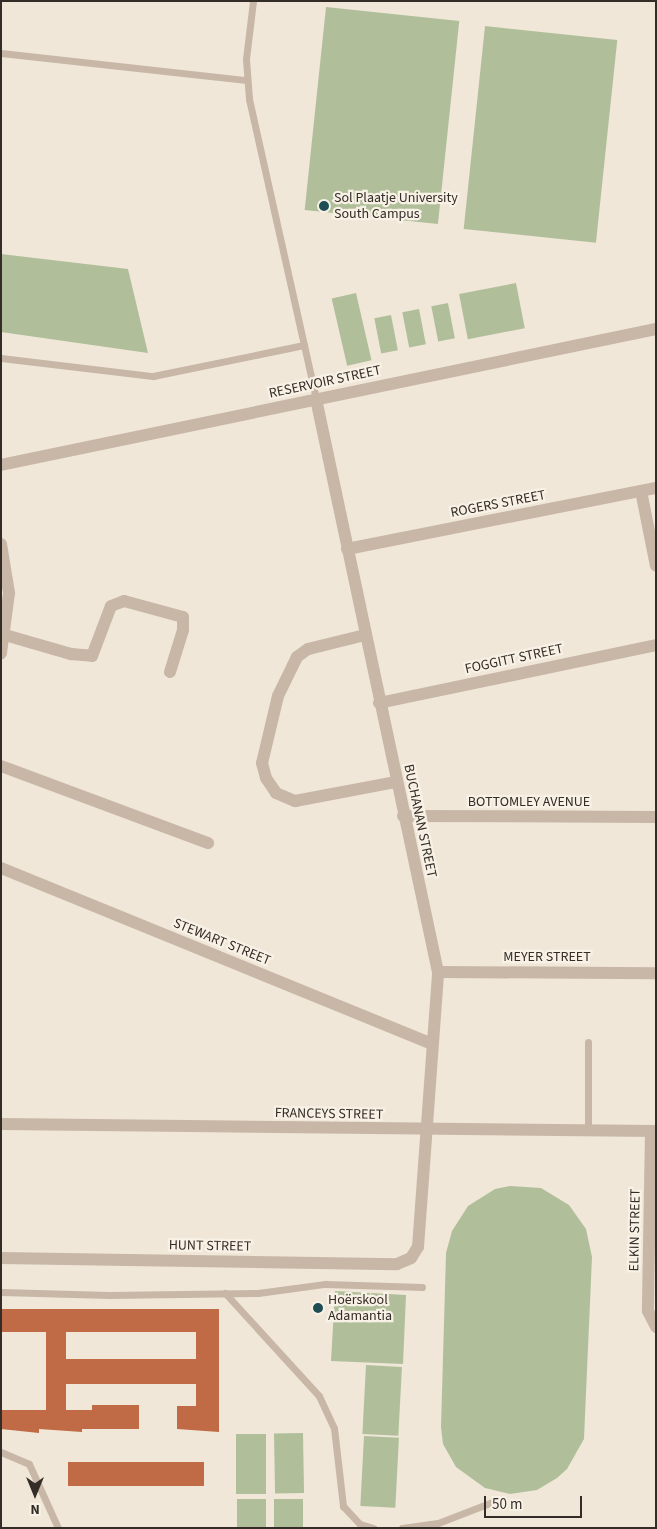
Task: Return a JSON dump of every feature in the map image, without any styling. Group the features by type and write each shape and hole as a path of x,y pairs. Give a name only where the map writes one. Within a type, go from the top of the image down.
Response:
{"street":[{"name":"RESERVOIR STREET","path":"1,464 656,329"},
{"name":"BUCHANAN STREET","path":"316,398 403,816 438,972 420,1238 415,1254"},
{"name":"ROGERS STREET","path":"347,549 656,488"},
{"path":"641,491 656,566"},
{"path":"1,544 8,584 1,653"},
{"path":"4,635 71,654 92,656 111,606 124,601 183,617 183,630 170,672"},
{"path":"365,635 308,649 297,656 278,696 262,763 266,778 276,793 295,801 396,782"},
{"name":"FOGGITT STREET","path":"379,703 656,645"},
{"path":"1,766 208,843"},
{"name":"BOTTOMLEY AVENUE","path":"403,816 656,818"},
{"name":"STEWART STREET","path":"1,868 432,1044"},
{"name":"MEYER STREET","path":"438,972 656,972"},
{"name":"FRANCEYS STREET","path":"1,1124 427,1131 654,1131"},
{"name":"ELKIN STREET","path":"654,1131 648,1311 656,1327"},
{"name":"HUNT STREET","path":"1,1258 397,1264 415,1254"}],"lane":[{"path":"253,1 247,80 316,398"},
{"path":"1,53 247,80"},
{"path":"1,358 153,376 304,345"},
{"path":"588,1042 588,1131"},
{"path":"1,1292 225,1294 283,1290 325,1284 422,1287"},
{"path":"225,1294 307,1379 319,1396 334,1428 343,1506 360,1524 373,1528"},
{"path":"1,1452 28,1464 58,1528"},
{"path":"402,1528 438,1523 495,1501"}],"green space":[{"path":"326,7 459,21 438,224 305,210"},
{"path":"485,26 617,40 596,243 464,229"},
{"path":"1,254 128,269 148,353 1,332"},
{"path":"516,283 525,328 468,339 459,294"},
{"path":"356,293 372,360 347,366 332,299"},
{"path":"448,303 455,338 438,342 431,306"},
{"path":"419,309 426,344 409,348 402,312"},
{"path":"391,315 398,350 381,354 374,318"},
{"path":"510,1186 541,1188 569,1205 586,1229 592,1257 584,1439 567,1469 557,1478 537,1490 510,1494 485,1488 456,1467 443,1444 441,1427 446,1253 452,1231 468,1206 495,1189"},
{"path":"335,1291 370,1293 370,1298 371,1293 406,1295 403,1364 331,1361"},
{"path":"366,1365 402,1367 398,1436 362,1434"},
{"path":"303,1433 304,1493 275,1493 274,1434"},
{"path":"236,1434 266,1434 266,1494 236,1494"},
{"path":"364,1436 399,1438 395,1508 360,1506"},
{"path":"237,1499 266,1499 266,1528 237,1528"},
{"path":"274,1499 303,1499 303,1528 274,1528"}],"building":[{"path":"1,1309 219,1309 219,1432 177,1429 177,1406 196,1406 196,1384 66,1384 66,1410 92,1410 92,1405 139,1405 139,1429 82,1429 82,1432 39,1429 39,1433 1,1429 1,1410 46,1410 46,1332 1,1332","holes":["66,1332 196,1332 196,1359 66,1359"]},
{"path":"68,1462 204,1462 204,1486 68,1486"}],"place":[{"name":"Sol Plaatje University South Campus","path":"324,206"},
{"name":"Hoërskool Adamantia","path":"318,1308"}]}
